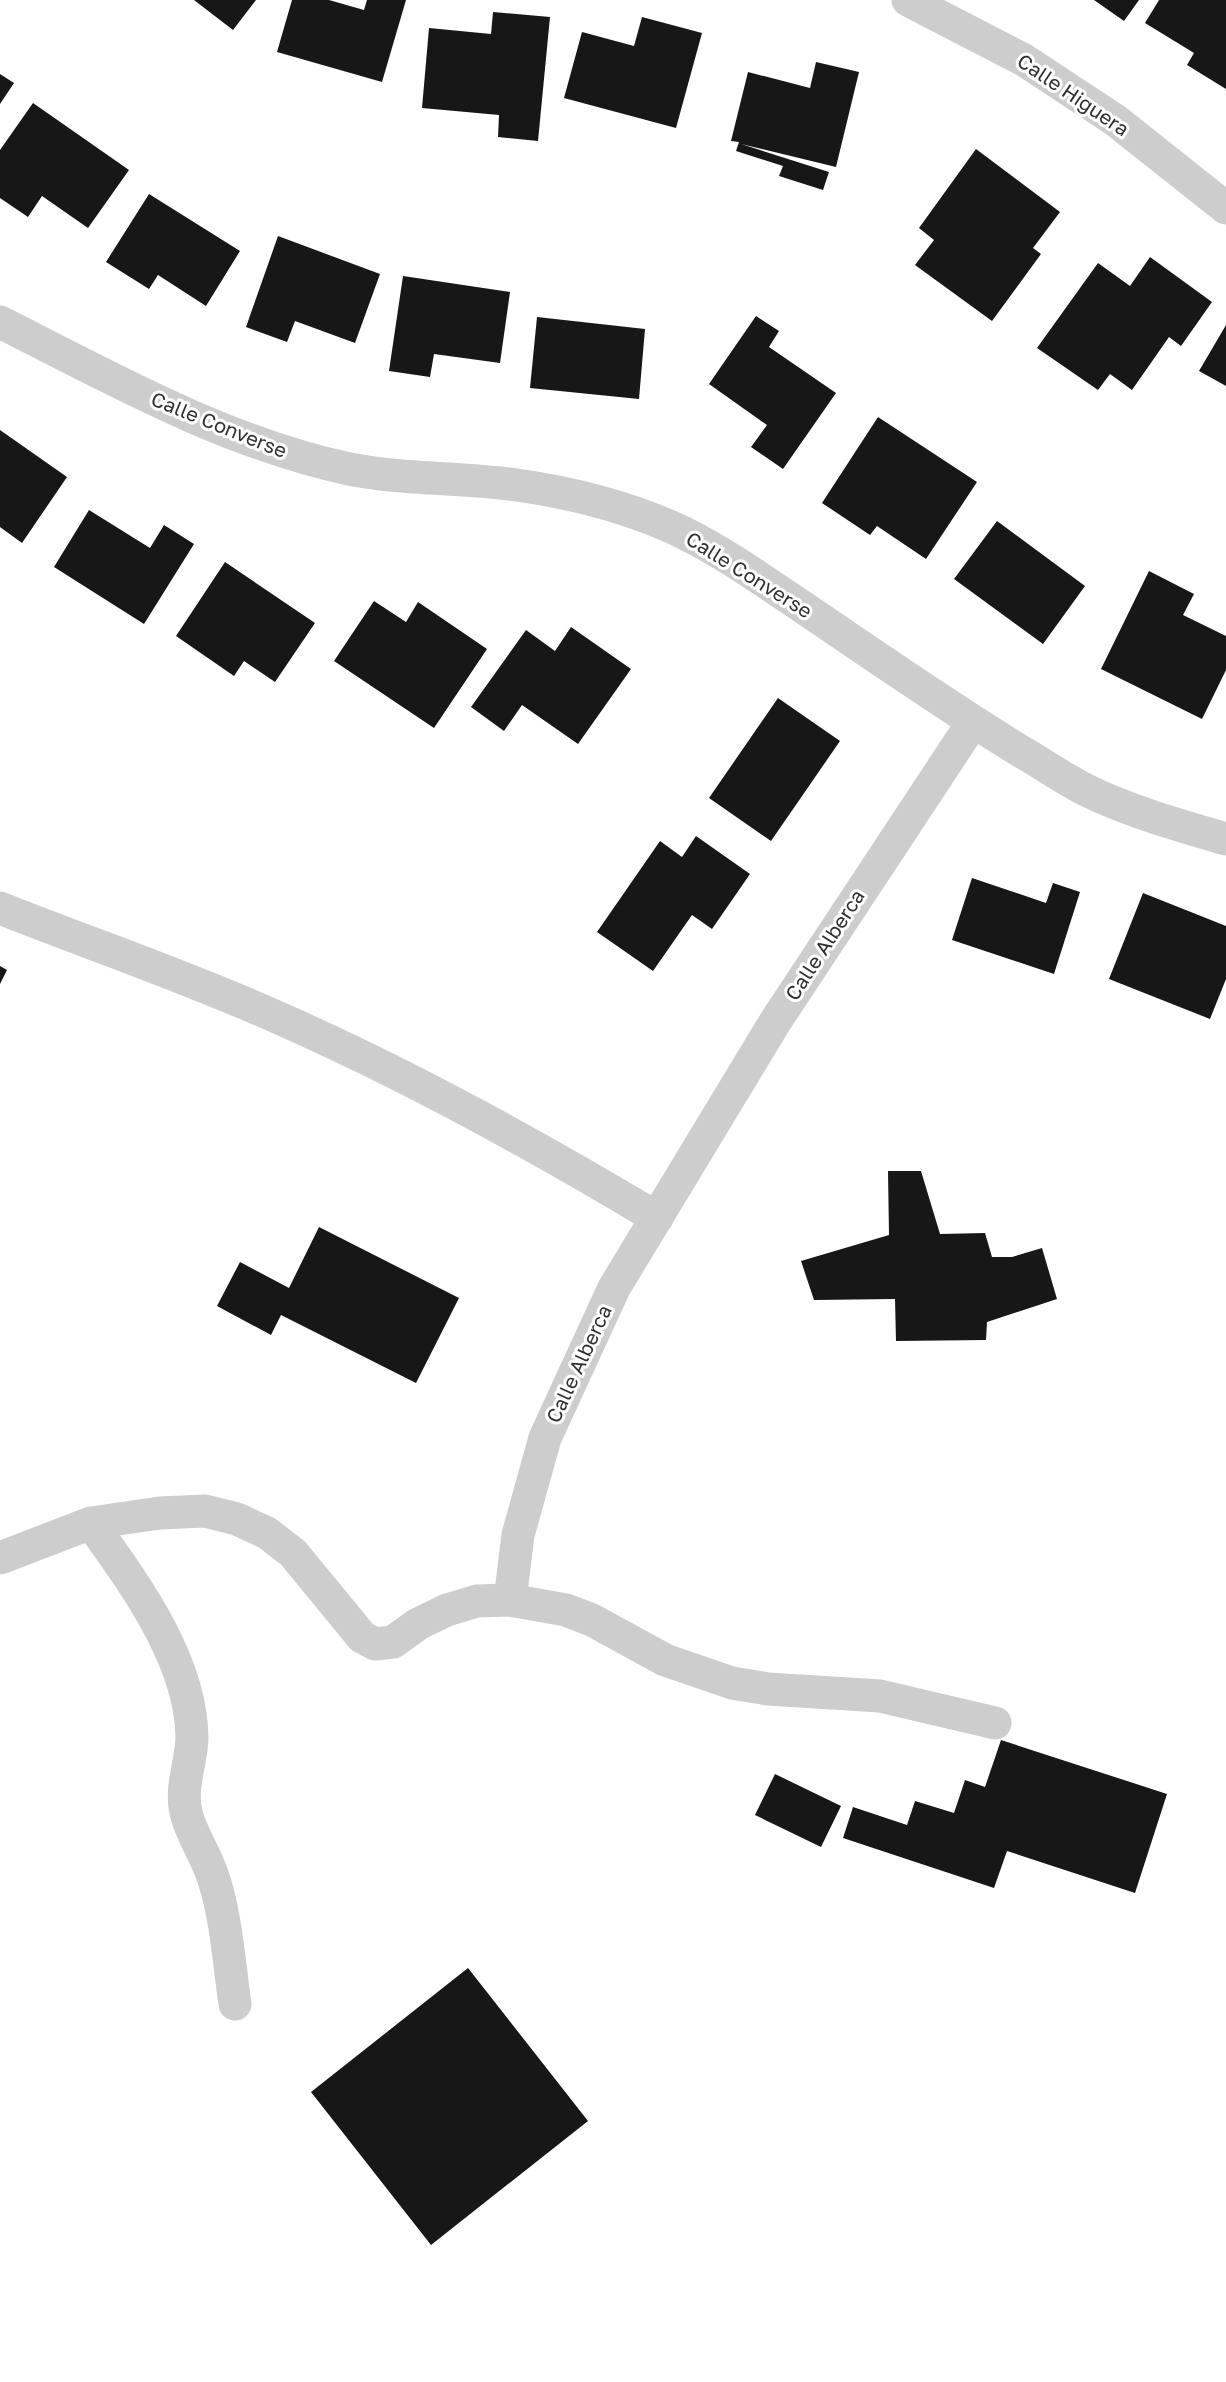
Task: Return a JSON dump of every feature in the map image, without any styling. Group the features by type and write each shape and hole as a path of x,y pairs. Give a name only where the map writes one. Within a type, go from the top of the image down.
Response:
{"street":[{"name":"Calle Higuera","path":"908,0 1024,60 1115,120 1226,208"},
{"name":"Calle Converse","path":"0,322 162,404 231,435 294,456 352,469 515,485 572,494 627,510 669,526 730,558 973,722 1083,789 1123,807 1226,840"},
{"name":"Calle Alberca","path":"510,1600 518,1535 527,1494 546,1438 614,1288 775,1022 973,722"},
{"path":"0,909 278,1017 427,1087 567,1164 657,1218"},
{"path":"0,1558 91,1523 160,1513 205,1511 237,1519 267,1533 293,1553 362,1637 375,1644 393,1642 418,1624 447,1610 477,1601 510,1600 566,1610 592,1620 665,1660 732,1683 768,1689 880,1696 995,1723"},
{"path":"91,1523 155,1619 174,1660 186,1699 192,1738 184,1792 186,1816 213,1877 235,2004"}],"building":[{"path":"194,0 256,0 233,30"},
{"path":"292,0 329,0 364,10 367,0 406,0 382,82 277,52"},
{"path":"1094,0 1139,0 1124,21"},
{"path":"1159,0 1226,0 1226,89 1187,65 1194,53 1145,23"},
{"path":"493,12 550,17 538,141 498,137 499,115 422,108 429,28 491,34"},
{"path":"642,17 702,33 676,128 564,98 582,32 634,46"},
{"path":"816,62 859,72 836,167 741,144 829,172 823,190 779,176 783,166 736,151 739,142 731,141 748,72 810,88"},
{"path":"0,74 14,83 0,104"},
{"path":"33,103 129,170 88,228 42,196 28,217 0,198 0,150"},
{"path":"976,149 1060,212 1033,248 1041,254 992,321 915,265 934,240 919,228"},
{"path":"149,194 240,251 206,306 158,275 149,289 106,262"},
{"path":"278,236 380,274 355,343 295,321 287,342 246,327"},
{"path":"1150,257 1212,302 1181,346 1169,337 1132,390 1110,374 1098,390 1037,348 1098,263 1130,286"},
{"path":"403,276 510,292 500,363 434,354 430,377 389,371"},
{"path":"756,316 779,331 769,347 836,393 783,469 751,447 767,425 709,384"},
{"path":"537,317 645,329 639,399 530,388"},
{"path":"1226,325 1226,386 1199,371"},
{"path":"878,417 977,482 926,559 877,526 870,535 822,503"},
{"path":"0,430 67,477 22,543 0,527"},
{"path":"89,510 150,548 164,525 194,544 144,624 54,567"},
{"path":"997,521 1085,586 1043,644 954,579"},
{"path":"225,562 315,623 275,682 244,661 234,676 176,636"},
{"path":"1149,571 1194,594 1183,615 1226,636 1226,670 1202,719 1101,669"},
{"path":"374,601 406,622 418,602 487,649 434,728 334,661"},
{"path":"571,627 631,669 578,744 522,705 504,731 471,707 526,630 555,651"},
{"path":"778,698 840,741 771,841 709,798"},
{"path":"696,836 750,874 712,929 692,915 653,971 597,932 660,841 682,857"},
{"path":"972,878 1046,903 1053,883 1080,892 1054,974 952,940"},
{"path":"1143,893 1226,926 1226,979 1210,1019 1109,979"},
{"path":"0,966 7,970 0,984"},
{"path":"888,1171 921,1171 940,1234 985,1233 992,1257 1012,1257 1042,1248 1057,1299 987,1322 986,1340 896,1341 895,1299 814,1300 801,1261 889,1235"},
{"path":"319,1227 459,1298 416,1383 281,1315 271,1335 217,1306 240,1262 289,1288"},
{"path":"1001,1740 1167,1794 1135,1893 1007,1851 994,1888 843,1838 853,1807 907,1825 915,1801 954,1813 965,1780 985,1787"},
{"path":"775,1774 841,1806 821,1847 755,1815"},
{"path":"468,1968 588,2121 431,2245 311,2092"}]}
